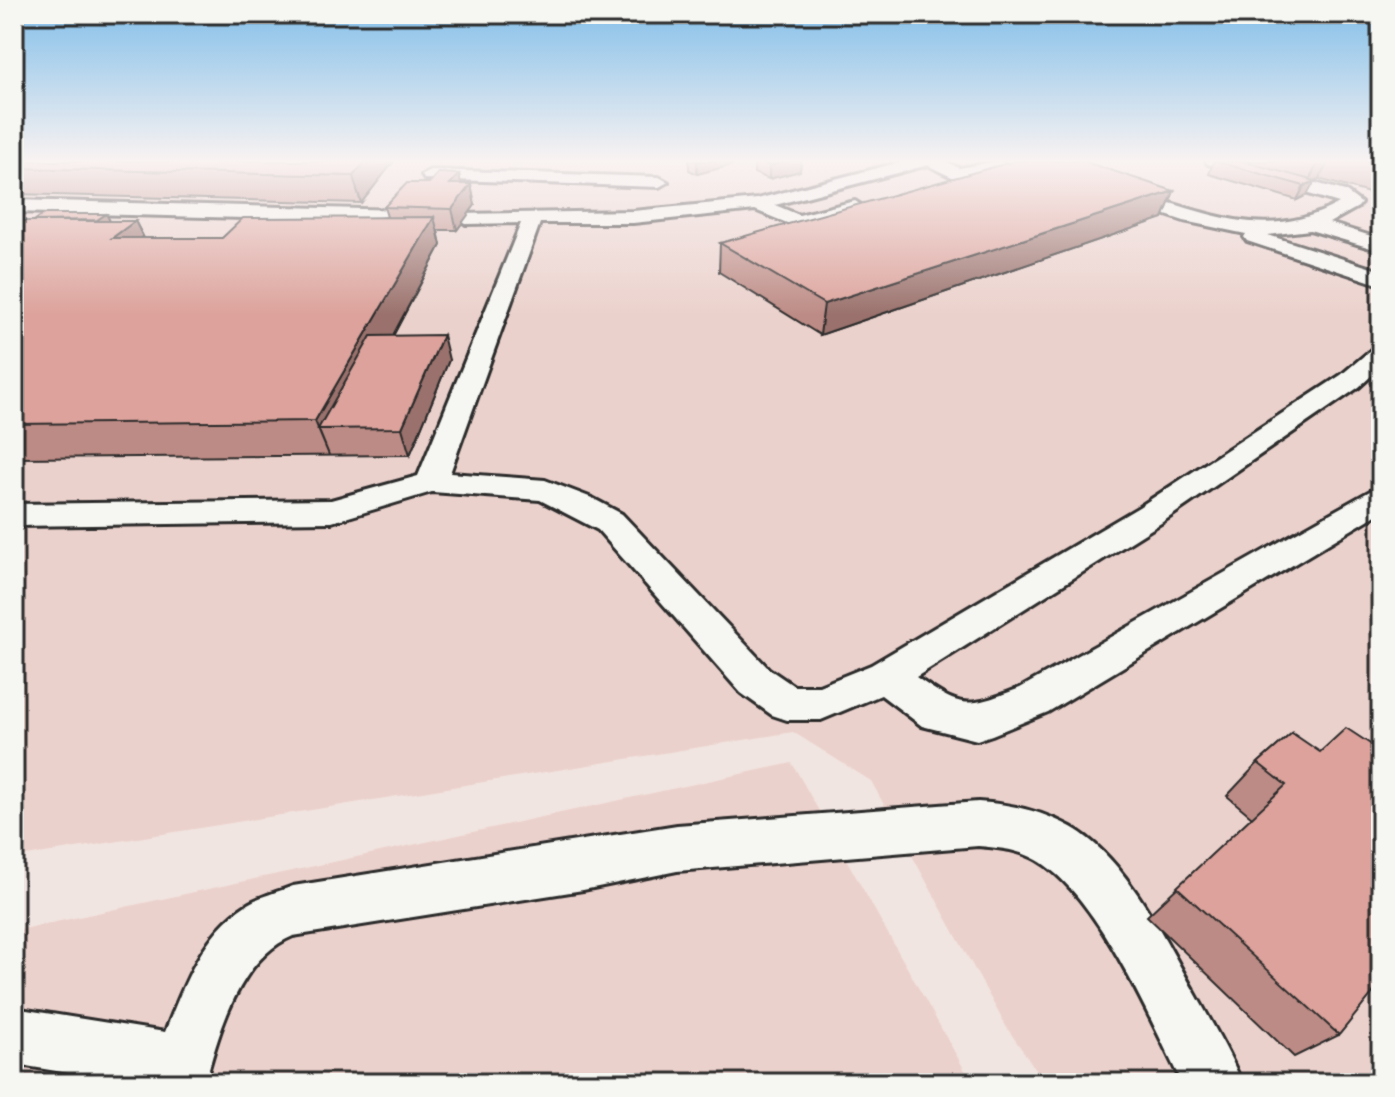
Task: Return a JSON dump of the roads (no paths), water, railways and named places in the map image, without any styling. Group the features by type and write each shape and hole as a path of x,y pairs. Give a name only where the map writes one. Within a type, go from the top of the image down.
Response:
{"lane":[{"path":"326,212 401,216"},
{"path":"466,218 497,212"},
{"path":"431,482 529,212"},
{"path":"588,212 633,217 679,212"},
{"path":"776,212 812,231 827,233 871,212"},
{"path":"1177,212 1381,278"},
{"path":"1215,225 1292,228 1311,224 1334,212"},
{"path":"1311,224 1381,245"},
{"path":"14,515 332,511 431,482 545,490 610,522 755,681 787,703 821,703 885,676 1150,515 1350,381 1381,354"},
{"path":"1350,381 1381,393"},
{"path":"885,676 937,714 977,722 1034,700 1381,498"},
{"path":"14,1036 179,1073 215,982 233,950 265,922 293,911 583,866 677,848 802,835 978,824 1015,827 1055,844 1084,868 1138,943 1213,1083"}]}
